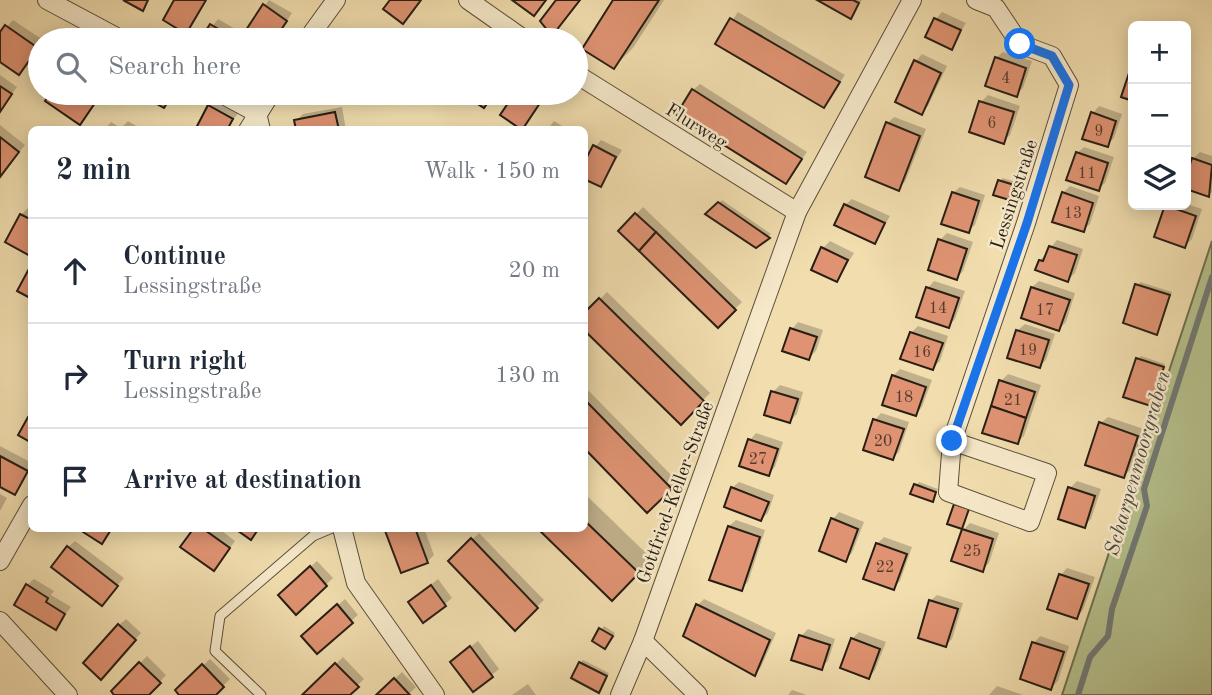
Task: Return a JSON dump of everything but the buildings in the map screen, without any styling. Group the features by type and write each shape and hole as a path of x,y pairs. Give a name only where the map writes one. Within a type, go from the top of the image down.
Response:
{"street":[{"path":"47,0 100,28"},
{"path":"316,28 336,0"},
{"path":"468,0 508,28"},
{"name":"Gottfried-Keller-Straße","path":"620,695 643,641 797,212 912,0"},
{"name":"Lessingstraße","path":"952,441 1047,473 1030,522 948,492 952,441 1027,223 1069,85 1052,56 1020,44 996,8 976,0"},
{"name":"Flurweg","path":"588,81 797,212"},
{"path":"237,105 259,121"},
{"path":"0,559 28,512"},
{"path":"343,532 356,583 435,695"},
{"path":"0,621 68,695"},
{"path":"643,641 698,695"}],"lane":[{"path":"261,695 215,651 220,616 313,536 322,532"}],"green space":[{"path":"1212,241 1212,695 1062,695"}],"waterway":[{"name":"Scharpenmoorgraben","path":"1078,695 1090,657 1108,636 1112,609 1147,506 1144,489 1212,277"}],"route":[{"path":"952,441 1027,223 1069,85 1052,56 1020,44"}]}
